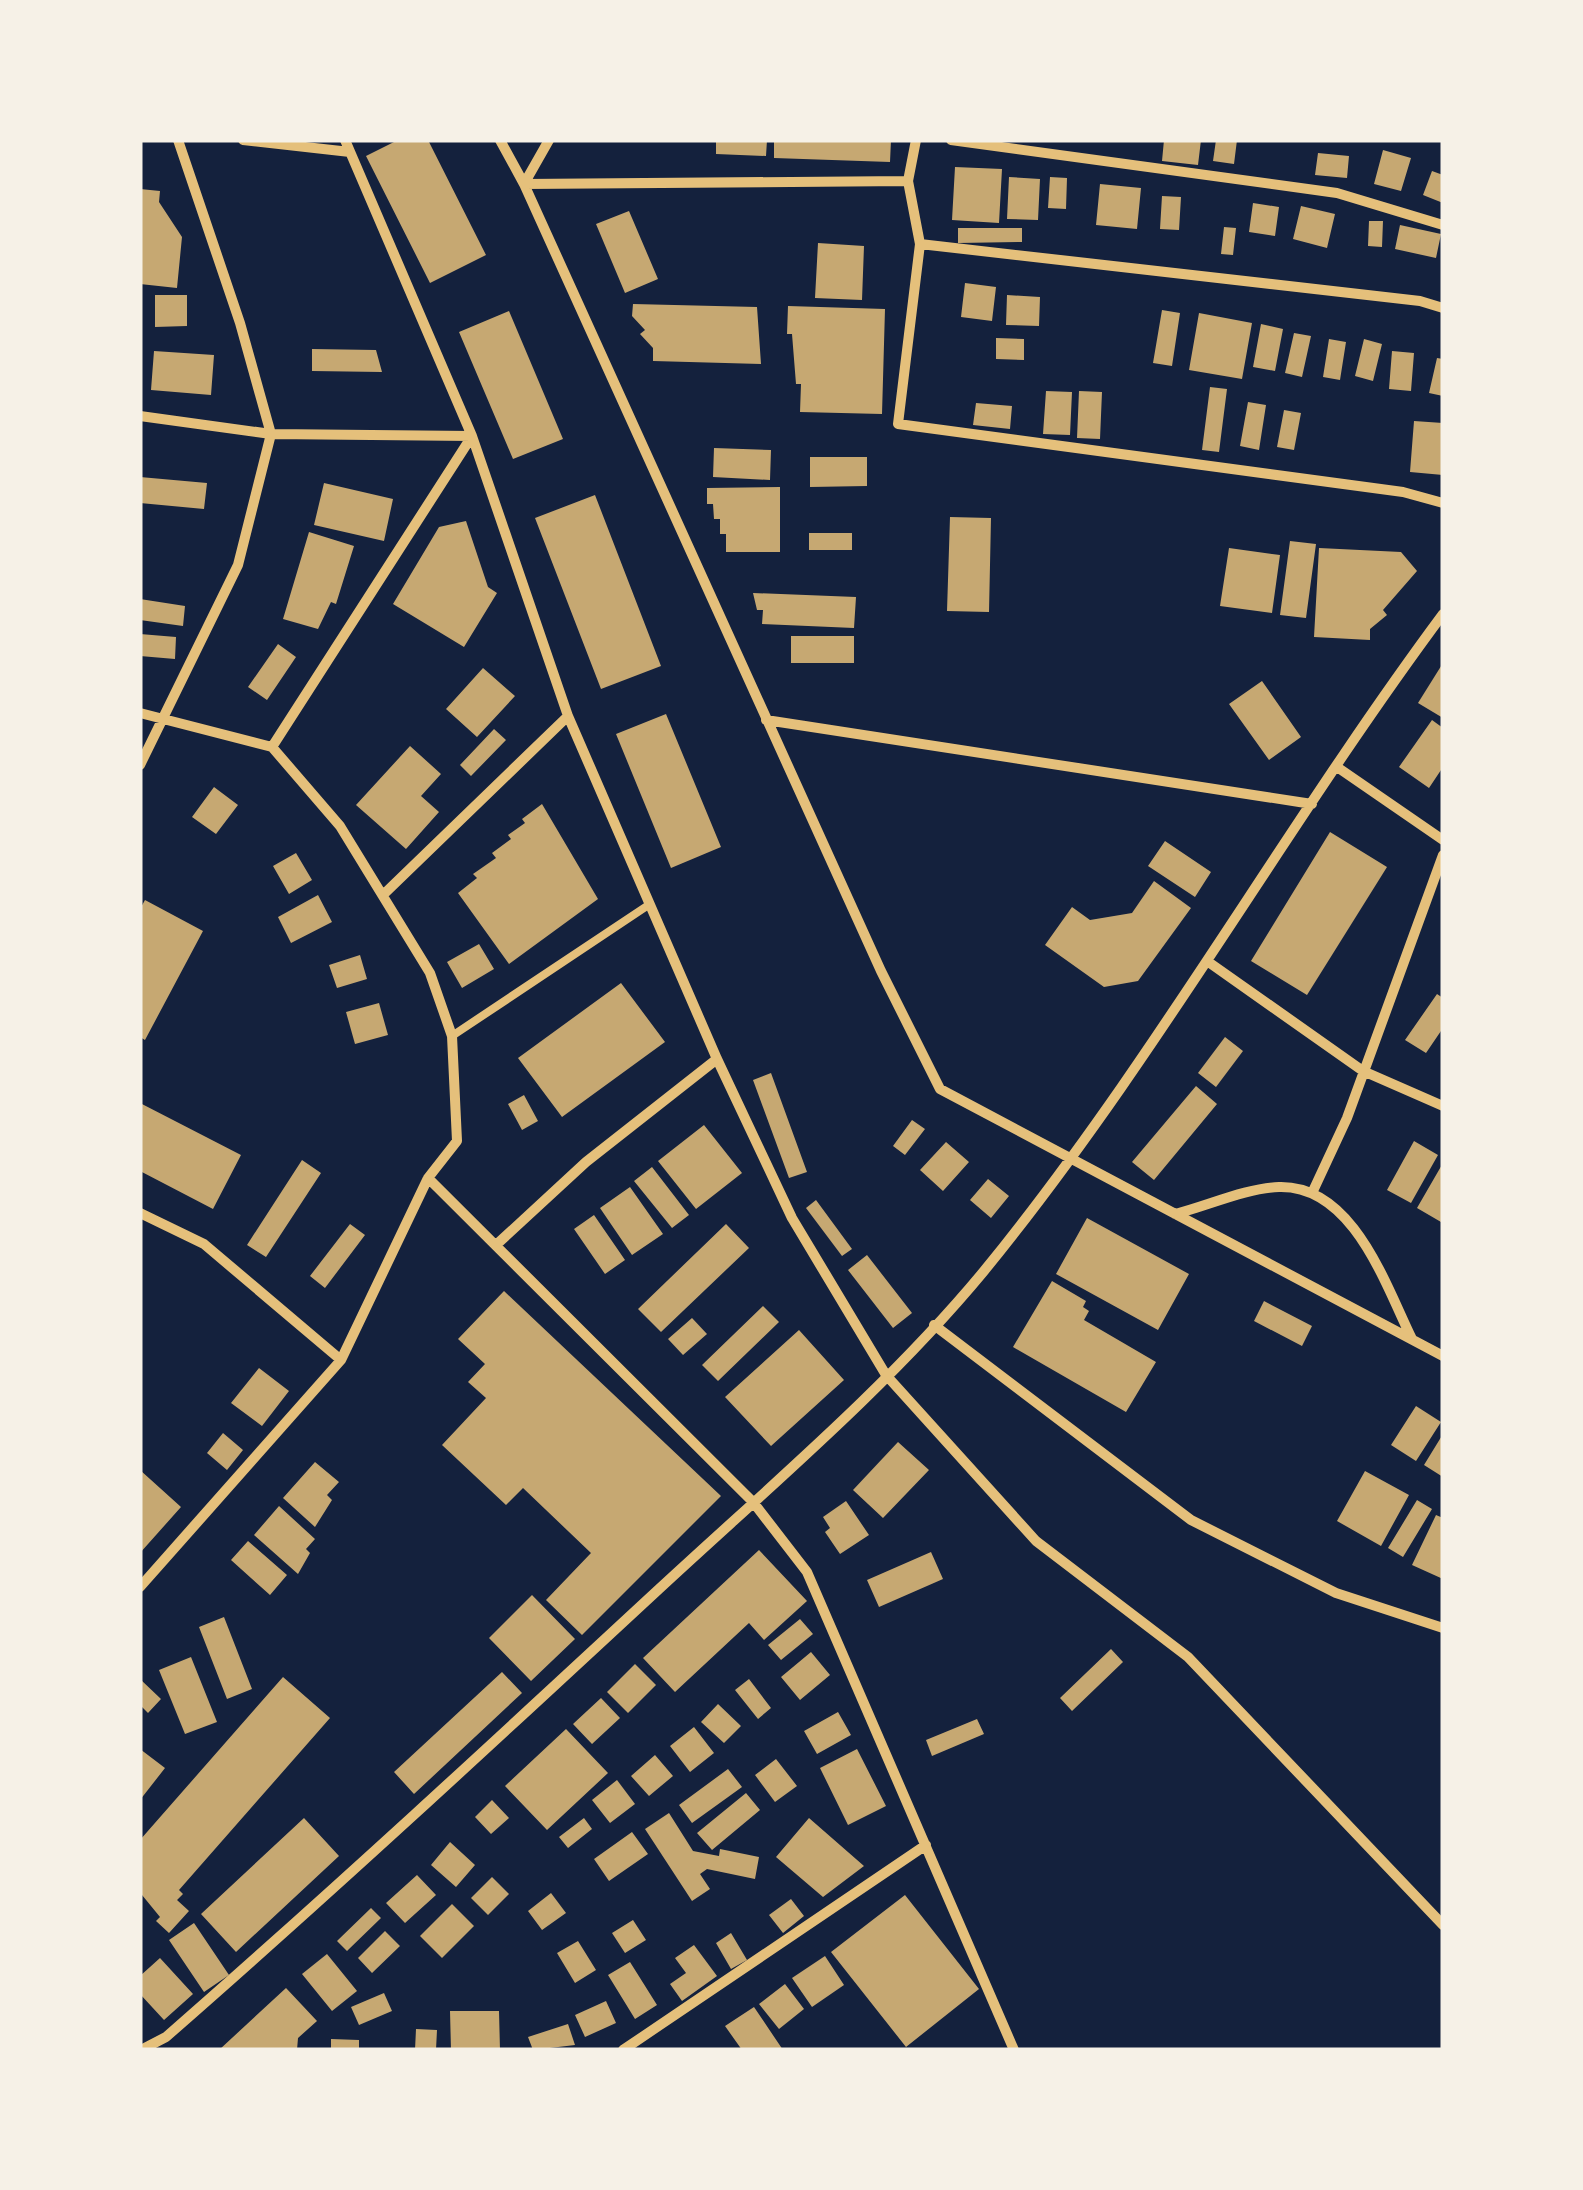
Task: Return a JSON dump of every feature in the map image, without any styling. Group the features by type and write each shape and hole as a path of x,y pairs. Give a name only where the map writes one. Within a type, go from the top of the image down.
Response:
{"street":[{"path":"140,765 238,565 271,434 240,322 178,140"},
{"path":"243,140 350,152"},
{"path":"345,140 472,436 568,716 717,1059 792,1218 886,1375 1036,1541 1188,1657 1443,1925"},
{"path":"500,140 524,184 766,720 940,1089 1443,1356"},
{"path":"524,184 549,140"},
{"path":"916,140 908,181 920,244 898,424 1403,492 1443,502"},
{"path":"951,140 1336,194 1443,225"},
{"path":"524,184 908,181"},
{"path":"920,244 1420,301 1443,308"},
{"path":"140,416 271,434 472,436"},
{"path":"272,747 472,436"},
{"path":"142,2050 166,2037 304,1916 753,1502 886,1375 982,1273 1068,1159 1443,614"},
{"path":"140,713 165,716 272,747 340,826 430,972 452,1036 457,1142 428,1178 342,1360 140,1588"},
{"path":"385,894 568,716"},
{"path":"766,720 1312,804"},
{"path":"1338,767 1443,840"},
{"path":"1313,1192 1443,855"},
{"path":"1207,960 1362,1071 1443,1106"},
{"path":"496,1245 586,1162 717,1059"},
{"path":"428,1178 753,1502 807,1572 1014,2050"},
{"path":"1174,1214 1277,1187 1313,1192 1362,1238 1412,1340"},
{"path":"140,1213 204,1244 342,1360"},
{"path":"934,1325 1190,1520 1336,1593 1443,1628"},
{"path":"624,2050 926,1846"}],"lane":[{"path":"452,1036 650,904"}],"building":[{"path":"398,140 428,140 486,255 430,283 366,156"},
{"path":"716,140 767,140 766,156 716,154"},
{"path":"774,140 891,140 890,162 774,158"},
{"path":"1164,140 1201,140 1198,165 1162,161"},
{"path":"1216,140 1237,140 1234,164 1213,161"},
{"path":"1383,150 1411,158 1401,191 1374,184"},
{"path":"1318,153 1349,156 1347,178 1315,175"},
{"path":"955,167 1002,169 999,223 952,220"},
{"path":"1432,171 1443,175 1443,203 1423,195"},
{"path":"1009,177 1040,179 1038,220 1007,219"},
{"path":"1050,177 1067,178 1066,209 1048,208"},
{"path":"1100,184 1141,188 1137,229 1096,225"},
{"path":"140,189 160,191 159,202 182,237 177,288 140,284"},
{"path":"1162,196 1181,197 1179,230 1160,229"},
{"path":"1253,203 1279,207 1275,236 1249,232"},
{"path":"1301,206 1335,214 1327,248 1293,239"},
{"path":"629,211 658,279 625,293 596,224"},
{"path":"1369,221 1383,221 1382,247 1368,246"},
{"path":"1400,225 1441,234 1436,258 1395,249"},
{"path":"1224,227 1236,228 1233,255 1221,254"},
{"path":"958,228 1022,228 1022,242 958,243"},
{"path":"818,243 864,246 862,300 815,298"},
{"path":"965,283 996,287 992,321 961,317"},
{"path":"155,295 187,295 187,326 155,327"},
{"path":"1007,295 1040,297 1039,326 1006,325"},
{"path":"633,304 757,307 761,364 653,361 653,348 640,334 645,330 632,316"},
{"path":"788,306 885,309 882,414 800,412 801,384 796,384 792,334 787,334"},
{"path":"1162,310 1180,313 1172,366 1153,363"},
{"path":"509,311 563,439 513,459 459,332"},
{"path":"1199,313 1252,323 1242,379 1189,370"},
{"path":"1261,324 1283,329 1275,371 1253,367"},
{"path":"1294,333 1311,336 1302,377 1285,373"},
{"path":"996,338 1024,339 1024,360 996,359"},
{"path":"1329,339 1346,342 1340,380 1323,377"},
{"path":"1364,339 1382,344 1373,381 1355,376"},
{"path":"312,349 376,350 382,372 312,371"},
{"path":"154,351 214,355 211,395 151,390"},
{"path":"1392,351 1414,353 1411,391 1389,389"},
{"path":"1437,358 1443,359 1443,396 1429,393"},
{"path":"1210,387 1227,389 1219,452 1202,450"},
{"path":"1046,391 1072,392 1070,435 1043,434"},
{"path":"1079,391 1102,392 1100,439 1077,438"},
{"path":"1248,402 1266,405 1259,450 1240,446"},
{"path":"976,403 1012,406 1010,429 973,425"},
{"path":"1284,410 1301,413 1294,450 1277,447"},
{"path":"1414,421 1443,423 1443,475 1410,472"},
{"path":"714,448 771,450 770,480 713,477"},
{"path":"810,457 867,457 867,486 810,487"},
{"path":"140,477 207,483 204,509 140,503"},
{"path":"324,483 393,499 384,541 314,525"},
{"path":"780,487 780,552 726,552 726,534 720,534 720,519 714,519 713,504 707,504 707,488"},
{"path":"595,495 661,666 601,689 535,518"},
{"path":"950,517 991,518 989,612 947,611"},
{"path":"466,521 488,587 497,593 464,647 393,604 439,527"},
{"path":"309,532 354,546 336,604 331,602 318,629 283,619"},
{"path":"809,533 852,533 852,550 809,550"},
{"path":"1290,541 1316,544 1306,618 1280,615"},
{"path":"1229,548 1280,555 1272,613 1220,606"},
{"path":"1319,548 1401,552 1417,571 1383,610 1387,615 1370,629 1370,640 1314,637"},
{"path":"753,593 856,597 854,628 762,624 763,610 757,610"},
{"path":"140,599 185,606 183,626 140,620"},
{"path":"140,634 176,637 175,659 140,656"},
{"path":"791,636 854,636 854,663 791,663"},
{"path":"278,644 296,657 267,700 248,687"},
{"path":"1443,663 1443,718 1418,703"},
{"path":"483,668 515,696 477,737 446,709"},
{"path":"1262,681 1301,737 1269,760 1229,704"},
{"path":"666,714 721,847 671,868 616,734"},
{"path":"1432,720 1443,728 1443,767 1429,788 1399,767"},
{"path":"494,729 506,740 471,776 460,765"},
{"path":"410,746 441,774 421,796 439,812 406,849 356,805"},
{"path":"214,787 238,805 216,834 192,817"},
{"path":"542,804 598,899 509,964 458,893 477,878 473,874 496,858 492,853 511,839 508,835 525,823 522,819"},
{"path":"1330,832 1387,867 1307,995 1251,961"},
{"path":"1165,841 1211,872 1195,897 1148,866"},
{"path":"296,853 312,880 289,894 273,866"},
{"path":"1154,881 1191,908 1138,981 1104,987 1045,945 1072,907 1090,920 1132,913"},
{"path":"318,895 332,922 291,943 278,917"},
{"path":"145,900 203,931 145,1040 140,1037 140,909"},
{"path":"479,944 494,969 462,988 447,962"},
{"path":"360,955 367,979 337,988 329,965"},
{"path":"621,983 665,1042 562,1117 518,1058"},
{"path":"1437,994 1443,998 1443,1028 1426,1053 1405,1040"},
{"path":"379,1003 388,1035 355,1044 346,1012"},
{"path":"1225,1037 1243,1051 1216,1087 1198,1073"},
{"path":"771,1073 807,1172 789,1178 753,1080"},
{"path":"1196,1086 1217,1104 1154,1180 1132,1162"},
{"path":"524,1095 538,1121 522,1130 508,1104"},
{"path":"140,1103 241,1155 213,1209 140,1171"},
{"path":"912,1120 925,1129 905,1155 893,1146"},
{"path":"704,1125 742,1173 696,1209 658,1161"},
{"path":"1414,1141 1438,1155 1411,1203 1387,1190"},
{"path":"946,1142 969,1162 943,1191 920,1170"},
{"path":"302,1160 321,1173 266,1257 247,1245"},
{"path":"1443,1163 1443,1218 1441,1222 1417,1208"},
{"path":"652,1167 689,1215 672,1228 634,1181"},
{"path":"988,1179 1009,1196 991,1218 970,1200"},
{"path":"630,1187 663,1234 632,1255 600,1208"},
{"path":"816,1200 852,1249 842,1256 806,1208"},
{"path":"594,1215 625,1260 605,1274 574,1229"},
{"path":"1087,1218 1189,1274 1158,1330 1056,1274"},
{"path":"350,1224 365,1235 325,1288 310,1276"},
{"path":"726,1224 749,1248 661,1332 638,1309"},
{"path":"867,1255 912,1313 893,1328 848,1270"},
{"path":"1052,1281 1086,1301 1083,1307 1089,1311 1084,1320 1156,1362 1126,1412 1013,1347"},
{"path":"504,1291 721,1496 582,1635 546,1600 591,1553 523,1488 506,1505 442,1445 486,1398 468,1382 485,1364 458,1339"},
{"path":"1264,1301 1312,1326 1302,1346 1254,1321"},
{"path":"763,1306 779,1322 718,1381 702,1365"},
{"path":"692,1318 707,1334 683,1355 668,1339"},
{"path":"799,1330 844,1380 771,1446 725,1397"},
{"path":"259,1368 289,1391 262,1426 231,1403"},
{"path":"1416,1406 1441,1422 1416,1461 1391,1445"},
{"path":"223,1433 243,1450 227,1470 207,1453"},
{"path":"1443,1434 1443,1477 1424,1465"},
{"path":"898,1442 929,1470 883,1518 853,1490"},
{"path":"315,1462 339,1482 327,1495 332,1500 315,1527 283,1498"},
{"path":"140,1470 181,1507 140,1553"},
{"path":"1365,1471 1409,1495 1381,1546 1337,1521"},
{"path":"1417,1500 1432,1509 1403,1557 1388,1548"},
{"path":"846,1501 869,1535 840,1554 825,1532 830,1528 823,1517"},
{"path":"279,1506 315,1539 306,1549 310,1553 298,1574 254,1535"},
{"path":"1436,1515 1443,1518 1443,1579 1412,1565"},
{"path":"248,1541 287,1575 270,1595 231,1560"},
{"path":"759,1550 807,1601 764,1640 749,1623 675,1692 643,1658"},
{"path":"931,1552 943,1579 879,1607 867,1580"},
{"path":"532,1595 575,1639 531,1681 489,1638"},
{"path":"224,1617 252,1689 227,1699 199,1627"},
{"path":"800,1619 813,1634 781,1660 768,1645"},
{"path":"1111,1649 1123,1662 1072,1711 1060,1698"},
{"path":"811,1652 830,1675 800,1700 781,1677"},
{"path":"191,1657 217,1722 185,1734 159,1670"},
{"path":"635,1664 656,1685 628,1713 607,1692"},
{"path":"502,1672 522,1693 414,1794 394,1772"},
{"path":"283,1677 330,1718 179,1890 183,1894 177,1900 189,1911 169,1933 156,1921 160,1917 142,1895 140,1840"},
{"path":"140,1679 161,1699 148,1713 140,1705"},
{"path":"749,1679 771,1708 758,1719 735,1690"},
{"path":"601,1698 620,1718 592,1744 573,1724"},
{"path":"718,1704 741,1726 724,1743 701,1722"},
{"path":"838,1712 851,1735 817,1754 804,1731"},
{"path":"977,1719 984,1734 932,1756 926,1740"},
{"path":"694,1727 714,1753 690,1772 670,1746"},
{"path":"566,1729 608,1773 547,1830 505,1786"},
{"path":"140,1749 165,1768 140,1800"},
{"path":"857,1749 886,1806 848,1825 820,1768"},
{"path":"655,1755 673,1776 649,1796 631,1776"},
{"path":"776,1759 797,1786 775,1802 755,1775"},
{"path":"728,1769 742,1787 692,1823 679,1805"},
{"path":"617,1780 635,1804 610,1823 592,1800"},
{"path":"746,1793 760,1810 712,1850 697,1833"},
{"path":"492,1800 509,1818 491,1834 475,1817"},
{"path":"669,1813 693,1851 719,1856 720,1849 759,1857 755,1879 707,1869 700,1874 710,1889 692,1901 645,1829"},
{"path":"304,1818 339,1856 236,1952 201,1914"},
{"path":"584,1818 592,1829 568,1848 559,1837"},
{"path":"809,1818 864,1866 823,1897 776,1857"},
{"path":"632,1832 648,1854 609,1881 594,1859"},
{"path":"450,1842 475,1865 456,1887 431,1865"},
{"path":"417,1875 436,1895 405,1923 386,1903"},
{"path":"492,1877 509,1894 488,1915 471,1898"},
{"path":"551,1893 566,1913 542,1930 528,1911"},
{"path":"905,1895 979,1989 906,2047 831,1952"},
{"path":"791,1899 804,1916 783,1933 769,1915"},
{"path":"452,1904 474,1926 442,1958 420,1936"},
{"path":"371,1908 381,1918 347,1951 337,1941"},
{"path":"633,1920 646,1940 625,1953 612,1933"},
{"path":"194,1923 229,1975 204,1992 169,1940"},
{"path":"385,1931 400,1946 372,1973 358,1958"},
{"path":"731,1933 747,1960 731,1969 716,1943"},
{"path":"578,1941 596,1970 575,1983 557,1953"},
{"path":"694,1945 717,1976 682,2001 670,1984 686,1973 675,1958"},
{"path":"327,1954 357,1991 332,2011 302,1974"},
{"path":"825,1956 844,1985 812,2007 792,1978"},
{"path":"160,1958 193,1994 164,2020 140,1994 140,1976"},
{"path":"630,1962 657,2005 635,2019 608,1975"},
{"path":"785,1984 804,2009 779,2029 759,2004"},
{"path":"286,1988 317,2021 298,2038 297,2050 219,2050"},
{"path":"384,1993 392,2011 359,2025 351,2007"},
{"path":"606,2001 616,2023 585,2037 575,2015"},
{"path":"754,2007 783,2050 742,2050 725,2026"},
{"path":"450,2011 499,2011 500,2050 451,2050"},
{"path":"568,2024 575,2045 533,2050 528,2037"},
{"path":"416,2029 437,2030 436,2050 415,2050"},
{"path":"331,2039 359,2040 359,2050 331,2050"}]}
